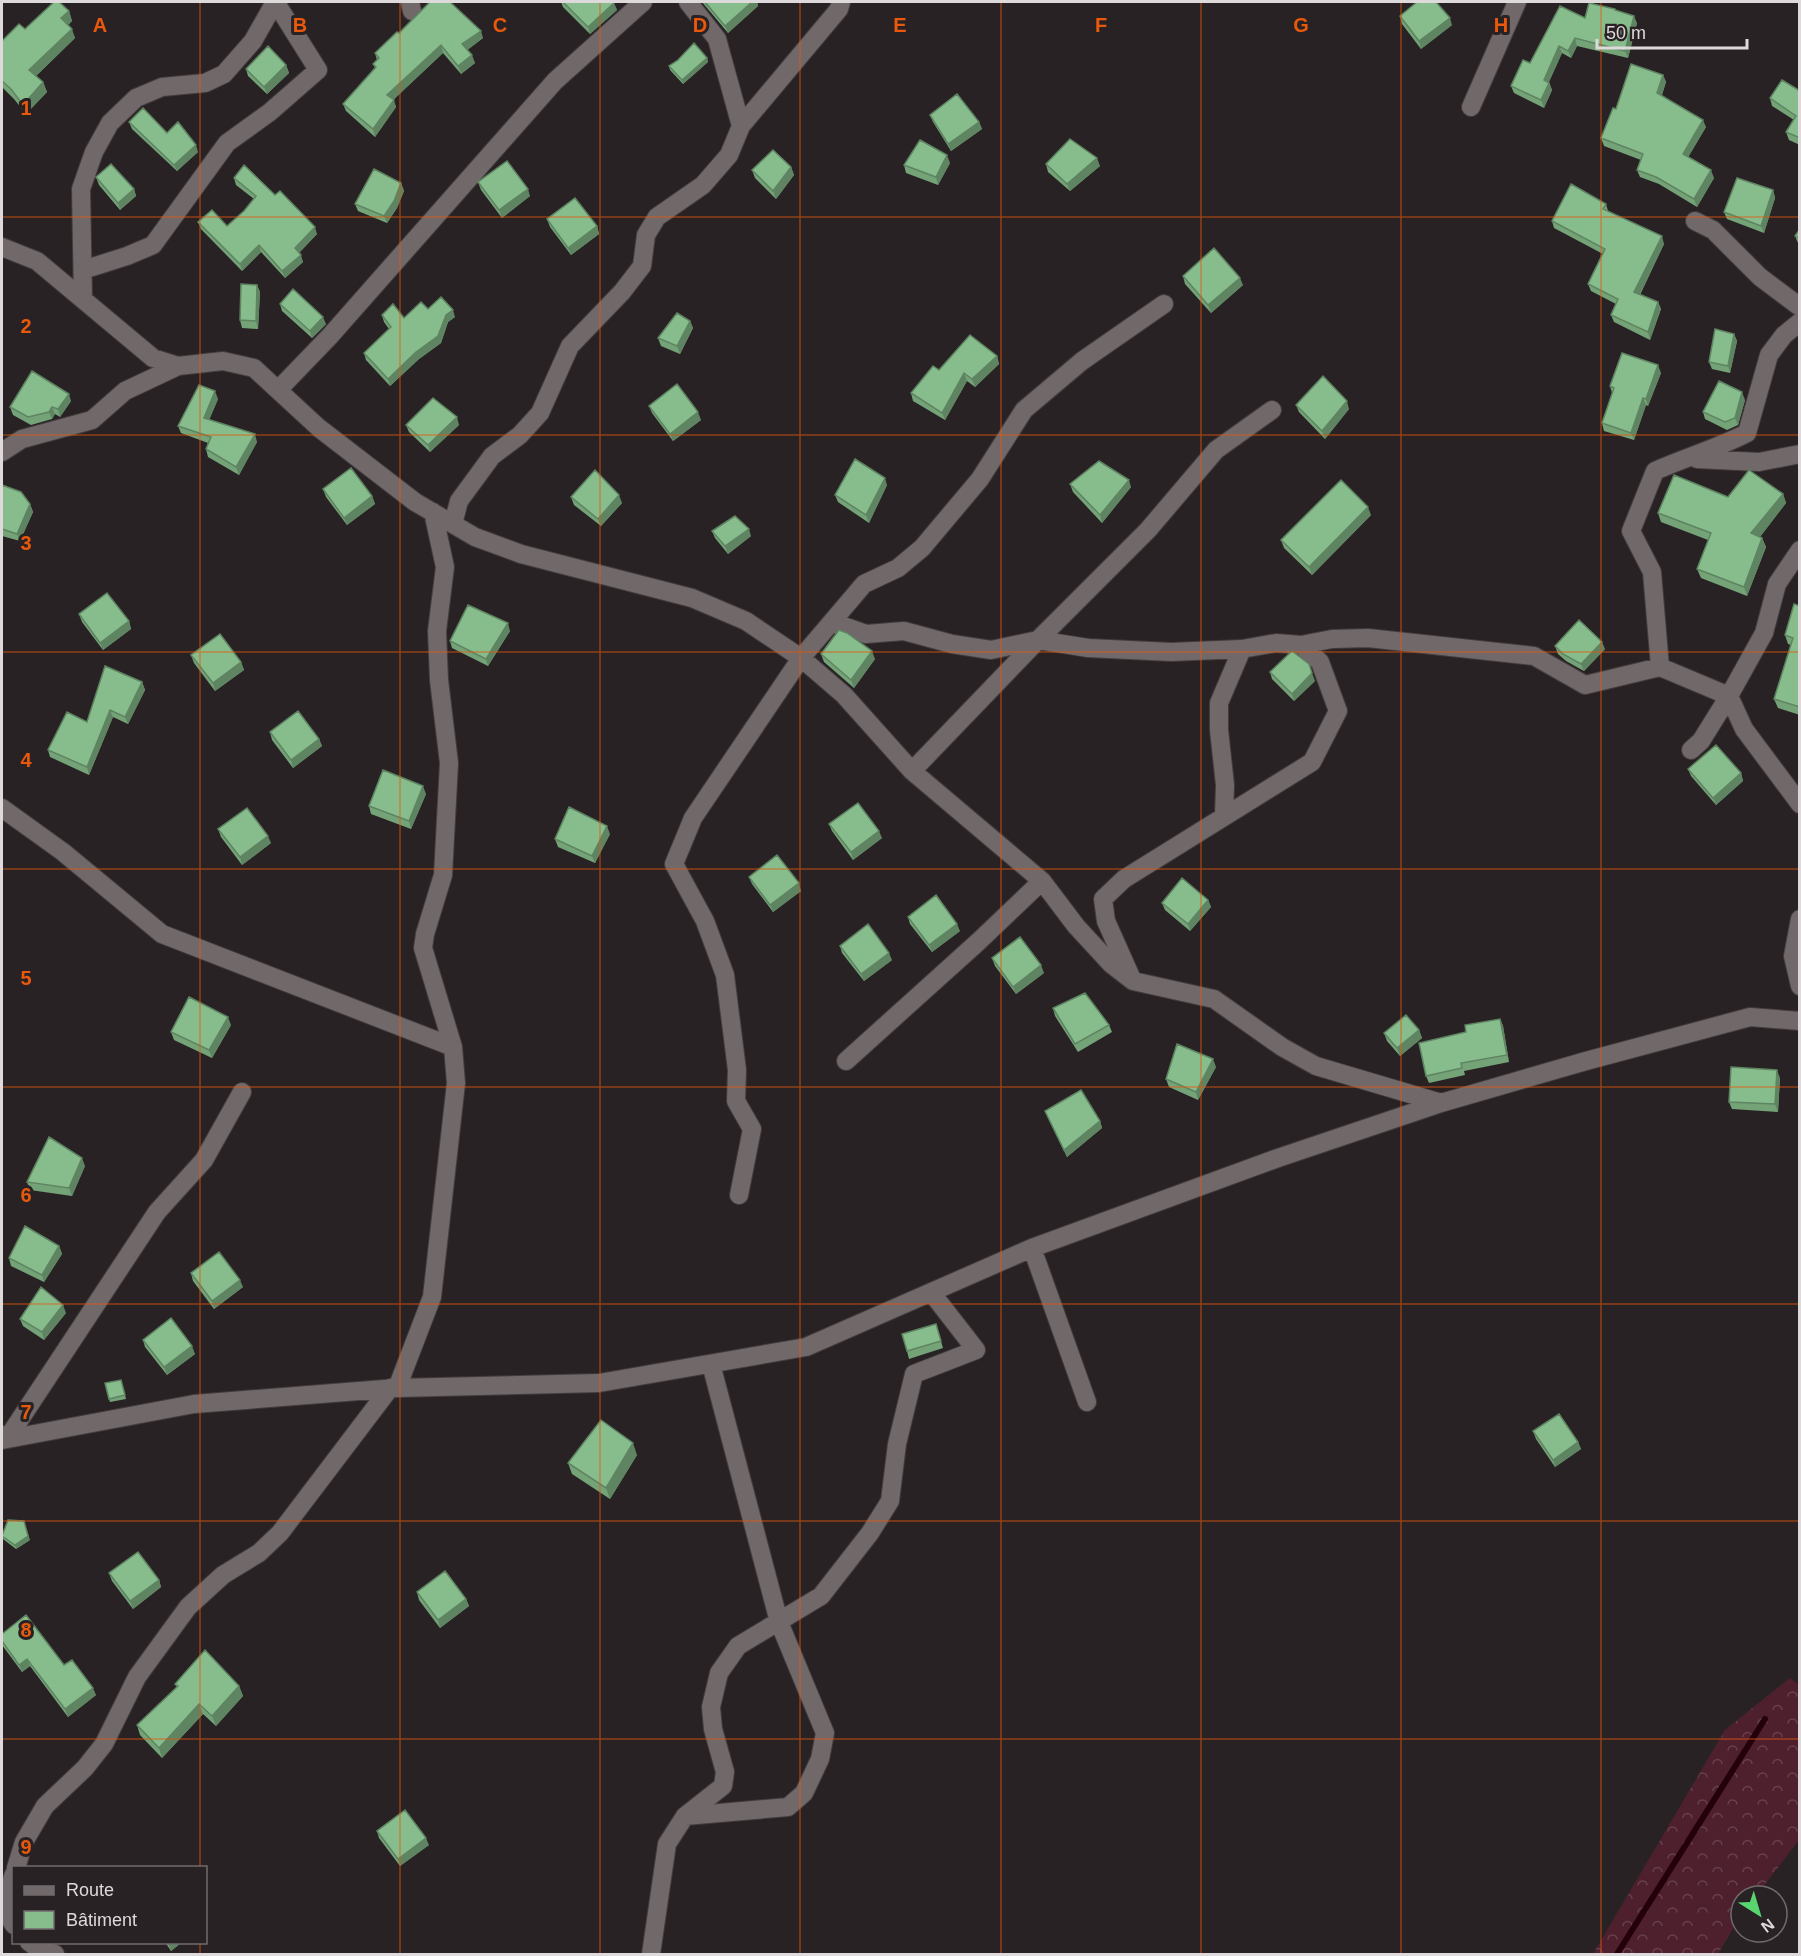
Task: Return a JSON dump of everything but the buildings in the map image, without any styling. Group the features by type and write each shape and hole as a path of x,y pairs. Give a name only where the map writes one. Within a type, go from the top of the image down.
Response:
{"street":[{"path":"83,270 153,245 228,142 270,112 318,70 275,2 253,41 224,74 205,83 162,87 136,98 110,123 93,152 81,189 83,299"},
{"path":"278,390 330,336 555,81 643,2"},
{"path":"688,2 717,39 741,126"},
{"path":"453,525 459,501 492,456 519,435 540,413 570,346 622,292 642,266 645,235 657,217 703,185 729,155 741,126 839,9 841,2"},
{"path":"1471,107 1517,2"},
{"path":"1695,221 1713,230 1760,277 1800,307"},
{"path":"2,247 37,261 153,358 177,366"},
{"path":"739,1195 752,1129 736,1101 737,1070 725,975 705,921 674,864 693,818 801,658 864,584 898,568 922,548 980,479 1024,410 1082,361 1164,304"},
{"path":"1660,667 1652,572 1631,531 1655,471 1684,458 1718,448 1747,433 1769,355 1784,335 1800,322"},
{"path":"2,452 22,438 92,420 125,391 177,366 223,361 254,368 319,428 415,502 475,537 522,554 692,598 746,621 801,658 844,695 912,771 1042,881 1076,926 1111,964 1133,981 1214,999 1282,1047 1316,1066 1441,1103"},
{"path":"912,771 1148,530 1216,450 1272,410"},
{"path":"1684,458 1759,462 1800,454"},
{"path":"415,502 459,501"},
{"path":"17,1866 24,1842 45,1806 85,1768 104,1744 136,1677 188,1607 223,1575 259,1553 280,1533 393,1388 432,1298 456,1083 453,1047 423,948 443,874 449,763 438,670 437,631 445,567 433,512"},
{"path":"1691,750 1701,741 1764,633 1777,584 1800,550"},
{"path":"832,622 866,634 904,631 952,644 992,650 1038,640 1088,648 1171,652 1242,649 1276,643 1301,645 1332,639 1368,638 1534,656 1585,685 1660,667 1729,696 1744,729 1800,804"},
{"path":"1133,981 1106,921 1103,899 1124,879 1312,762 1338,711 1320,662 1301,645"},
{"path":"1224,816 1225,785 1219,730 1219,703 1242,649"},
{"path":"2,808 63,852 162,933 453,1047"},
{"path":"846,1061 1042,881"},
{"path":"1800,919 1793,956 1800,986"},
{"path":"3,1438 194,1404 393,1388 599,1383 806,1347 1032,1248 1278,1158 1441,1103 1750,1017 1800,1021"},
{"path":"1374,1083 1401,1117"},
{"path":"3,1438 158,1212 204,1160 242,1092"},
{"path":"1032,1248 1087,1402"},
{"path":"651,1954 667,1844 685,1816 723,1786 725,1772 713,1729 711,1707 718,1673 738,1646 821,1596 870,1533 890,1502 897,1444 914,1374 976,1350 931,1292"},
{"path":"685,1816 788,1808 804,1793 808,1785 820,1759 825,1733 779,1622 711,1364"},
{"path":"12,1880 2,1908 12,1922"},
{"path":"32,1944 40,1950 55,1954"}],"green space":[{"path":"1790,1678 1799,1685 1799,1840 1765,1884 1729,1884 1729,1935 1718,1954 1593,1954 1725,1730"}],"waterway":[{"path":"1617,1954 1765,1719"}]}
